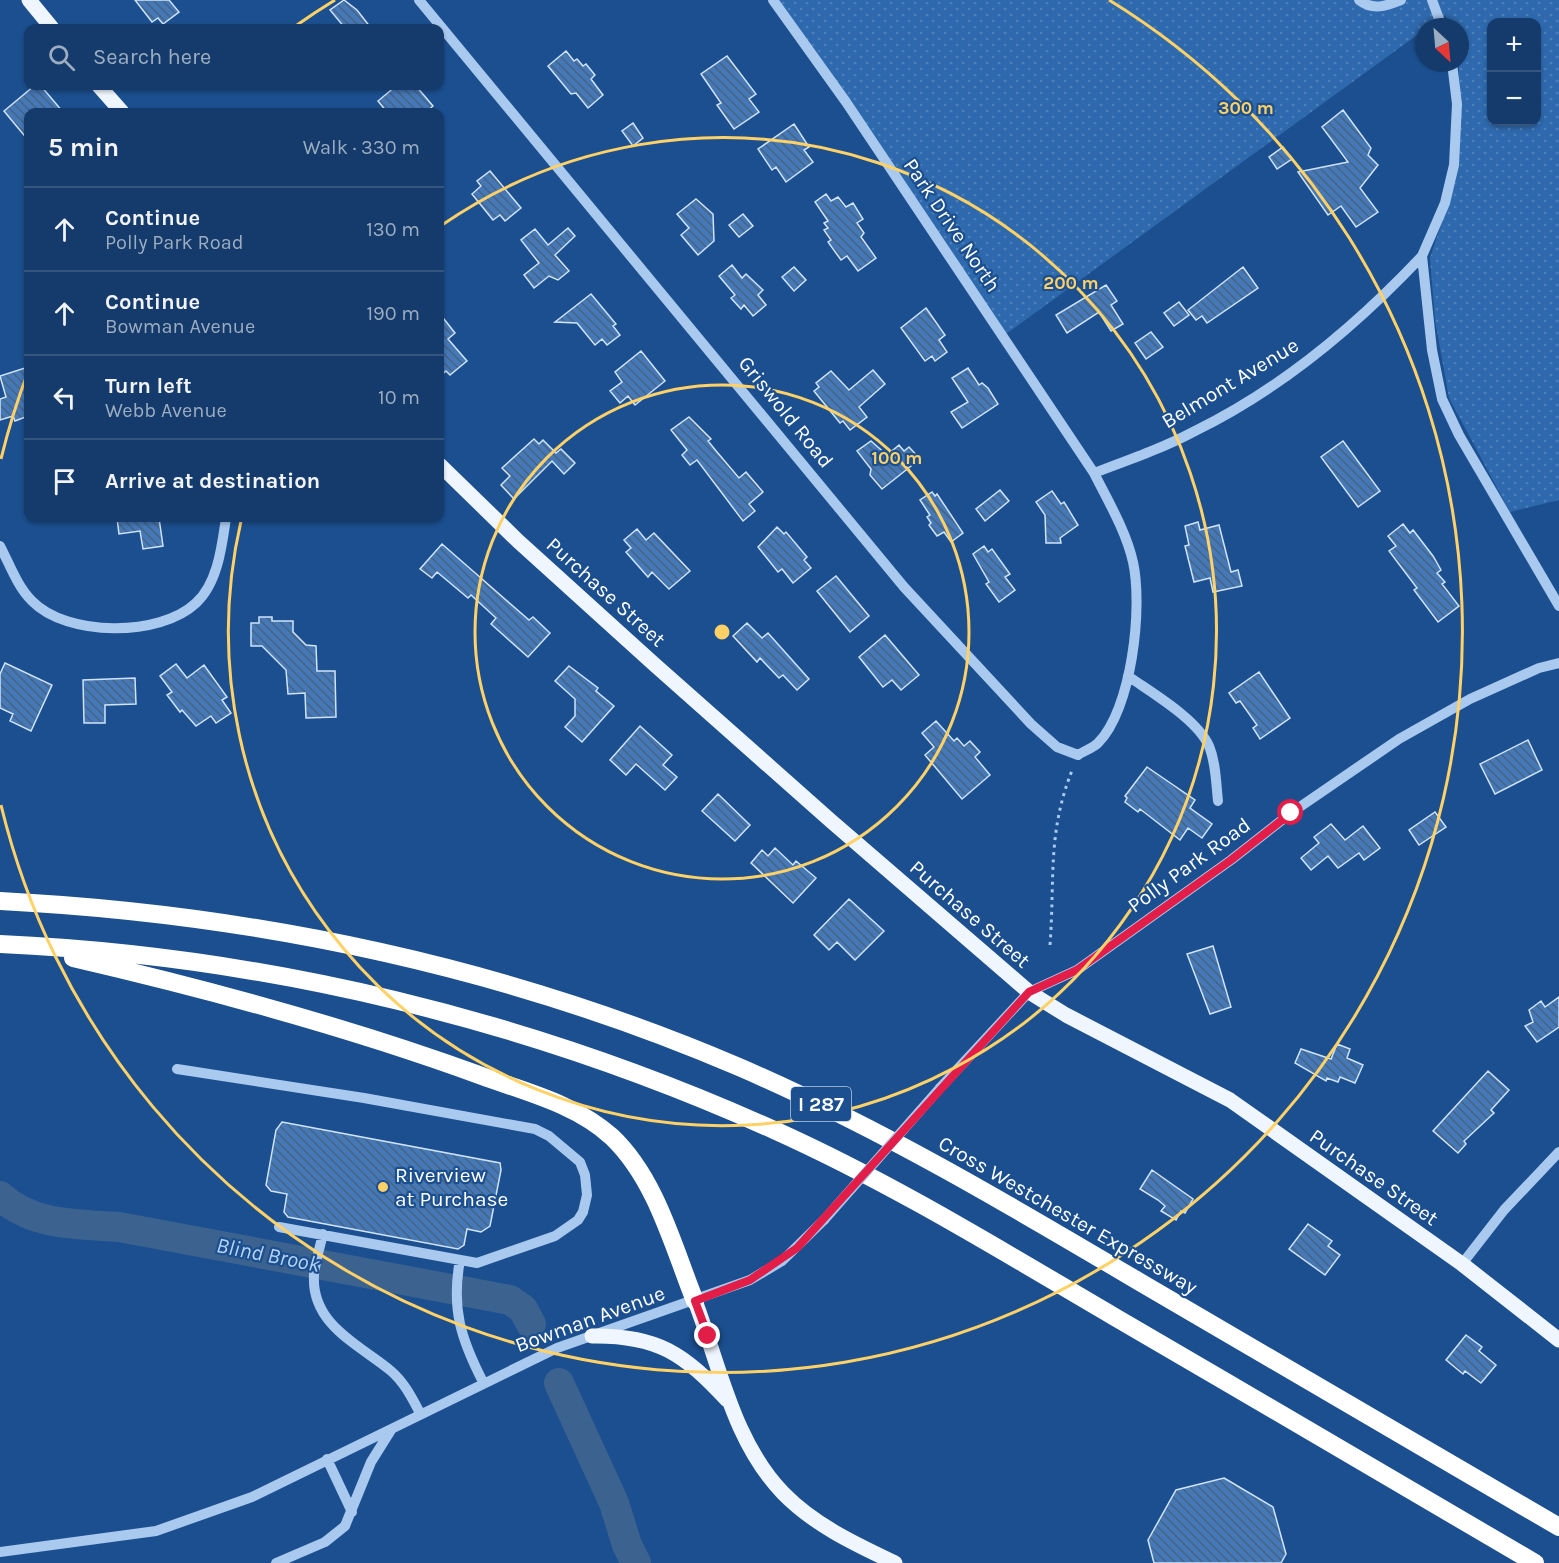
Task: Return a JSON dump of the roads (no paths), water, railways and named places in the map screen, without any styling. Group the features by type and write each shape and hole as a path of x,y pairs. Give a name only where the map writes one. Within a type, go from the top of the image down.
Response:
{"highway":[{"name":"Cross Westchester Expressway","path":"0,901 156,913 267,929 357,947 514,987 593,1011 708,1055 820,1104 930,1160 1559,1527"},
{"name":"I 287","path":"0,944 201,963 377,995 521,1034 683,1091 801,1143 909,1197 1535,1563"},
{"path":"19,945 254,1002 452,1065 570,1109 598,1125 612,1138 638,1170 657,1206 695,1301"}],"main road":[{"path":"29,0 49,24"},
{"path":"103,90 118,108"},
{"name":"Purchase Street","path":"444,469 518,541 655,665 1029,992 1066,1015 1230,1100 1462,1264 1559,1340"},
{"path":"695,1301 731,1404 752,1450 783,1492 827,1528 896,1563"},
{"path":"592,1336 625,1335 653,1343 678,1355 698,1369 731,1404"}],"street":[{"name":"Griswold Road","path":"419,0 439,24"},
{"name":"Park Drive North","path":"773,0 846,102 1094,473"},
{"path":"1359,0 1373,8 1388,6 1401,0"},
{"path":"1432,0 1439,18"},
{"name":"Griswold Road","path":"444,30 904,587 1032,724 1057,747 1078,755 1098,743 1112,722 1128,676"},
{"name":"Belmont Avenue","path":"1094,473 1151,452 1198,430 1292,372 1339,335 1422,256 1445,203 1454,165 1457,104 1453,72"},
{"name":"Belmont Avenue","path":"1422,256 1432,350 1442,399 1459,435 1559,606"},
{"path":"1094,473 1118,519 1133,562 1138,616 1128,676 1182,714 1208,745 1216,775 1218,801"},
{"path":"0,546 22,589 34,603 49,613 68,622 96,628 129,627 164,620 196,603 213,579 225,522"},
{"name":"Polly Park Road","path":"1029,992 1077,970 1231,860 1291,813 1399,739 1470,699 1539,668 1559,663"},
{"name":"Bowman Avenue","path":"0,1552 156,1531 252,1497 483,1382 557,1348 731,1289 768,1270 797,1248 824,1220 940,1088 1029,992"},
{"path":"177,1069 364,1098 535,1129 549,1136 580,1162 585,1175 587,1195 578,1220 555,1236 477,1263 279,1227"},
{"path":"1462,1264 1504,1210 1559,1152"},
{"path":"322,1234 314,1276 316,1294 325,1314 337,1332 393,1372 411,1395 420,1413"},
{"path":"460,1260 455,1304 465,1341 483,1382"},
{"path":"276,1563 325,1542 345,1526 371,1462 393,1427"},
{"path":"327,1460 352,1512"}],"waterway":[{"name":"Blind Brook","path":"0,1196 26,1213 56,1222 119,1227 510,1300 523,1309 531,1324"},
{"name":"Blind Brook","path":"559,1383 614,1503 627,1545 636,1563"}],"place":[{"name":"Riverview at Purchase","path":"383,1187"}]}
